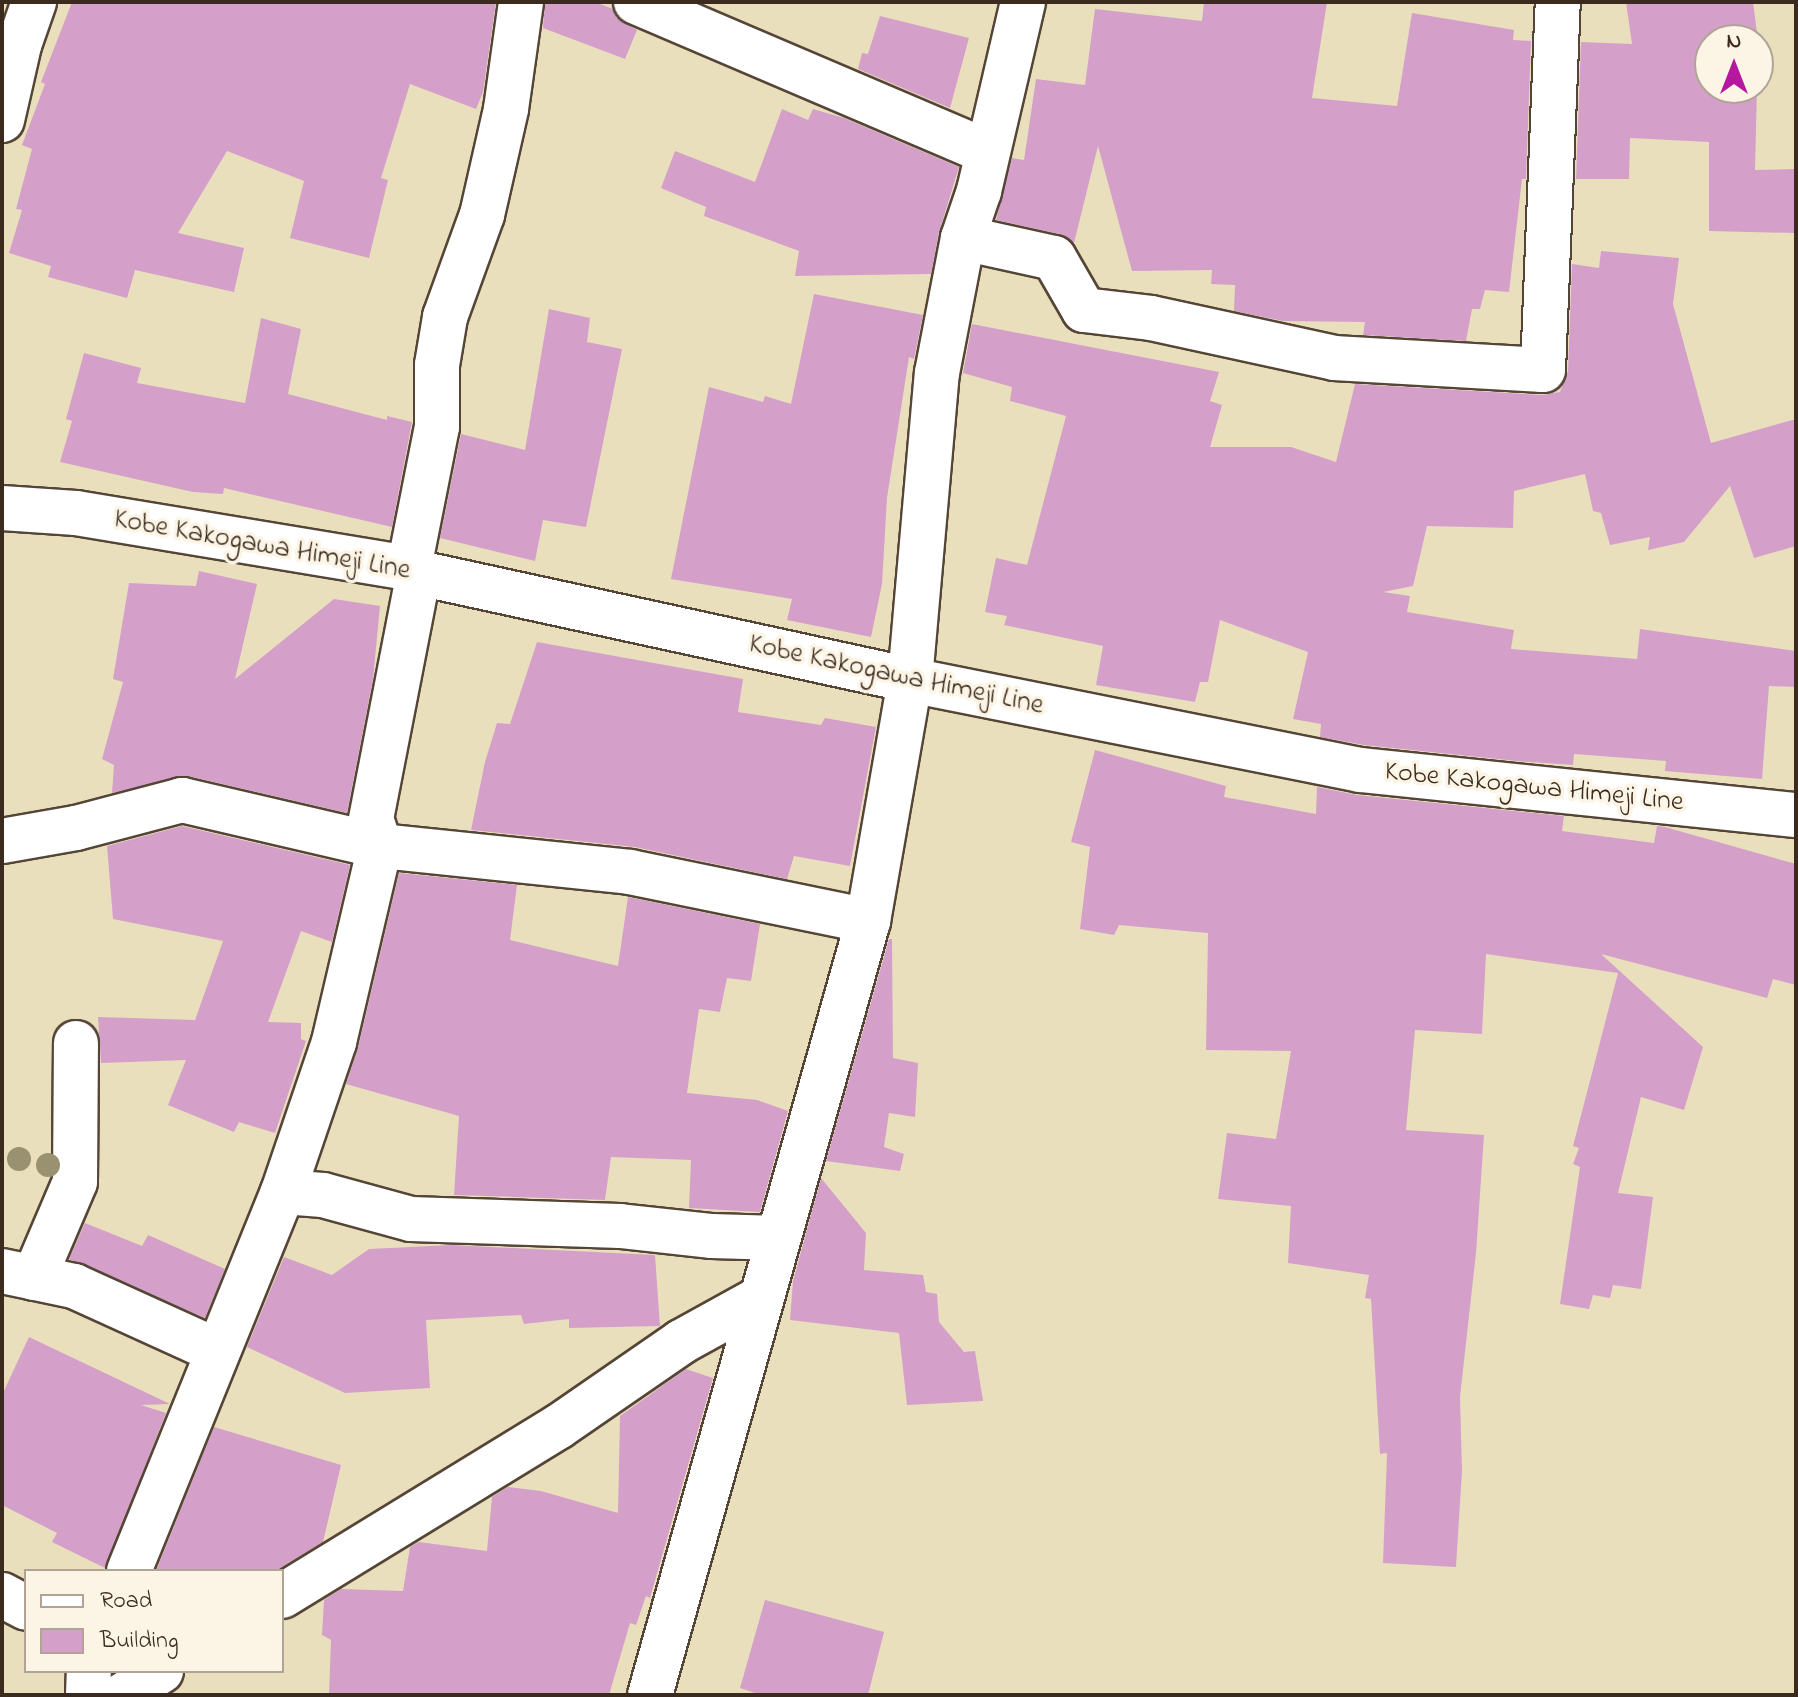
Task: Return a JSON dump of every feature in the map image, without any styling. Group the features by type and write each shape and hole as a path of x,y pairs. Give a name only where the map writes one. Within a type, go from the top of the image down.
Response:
{"street":[{"path":"2,120 19,45 34,2"},
{"path":"130,1569 283,1192 334,1042 380,846 371,819 437,427 437,365 445,317 482,215 506,109 521,2"},
{"path":"636,2 986,151"},
{"path":"650,1695 716,1471 759,1299 868,921 910,680 937,373 963,238 979,191 1023,2"},
{"path":"963,238 1054,258 1084,310 1151,318 1334,358 1543,370 1558,2"},
{"name":"Kobe Kakogawa Himeji Line","path":"2,508 76,513 414,571 910,680 1360,770 1796,815"},
{"path":"2,841 76,828 182,800 380,846 630,872 868,921"},
{"path":"76,1043 75,1182 18,1274 74,1286 217,1351"},
{"path":"283,1192 323,1195 411,1219 620,1226 712,1236 777,1238"},
{"path":"284,1595 558,1427 681,1342 759,1299"},
{"path":"2,1595 24,1607"},
{"path":"88,1695 89,1673"},
{"path":"123,1695 158,1673"}],"building":[{"path":"72,2 496,2 483,92 476,109 410,84 381,178 388,180 369,258 290,238 304,181 227,151 178,233 244,248 234,292 135,270 127,298 48,277 51,266 9,253 22,210 16,209 32,149 22,145 45,84 41,82"},
{"path":"545,2 595,2 613,9 617,18 637,30 625,59 543,28"},
{"path":"1204,2 1327,2 1312,98 1397,106 1412,13 1514,30 1513,40 1531,41 1526,179 1522,179 1509,292 1485,290 1480,309 1472,309 1466,341 1363,335 1365,322 1283,321 1234,311 1235,285 1211,284 1212,270 1132,271 1098,146 1074,243 1059,234 996,220 1012,158 1024,160 1036,79 1085,85 1095,9 1202,21"},
{"path":"1626,2 1753,2 1756,24 1694,24 1694,104 1757,104 1755,170 1796,169 1796,233 1709,231 1709,142 1630,138 1629,179 1576,179 1581,42 1632,44"},
{"path":"880,16 969,38 950,108 858,69 862,53 868,54"},
{"path":"782,109 808,120 813,109 844,118 959,167 939,232 931,274 795,276 799,251 704,216 706,207 661,188 675,151 755,182"},
{"path":"1601,251 1679,258 1673,304 1711,443 1796,419 1796,546 1754,558 1730,486 1684,542 1648,550 1650,537 1610,545 1601,513 1593,511 1585,474 1514,491 1513,528 1427,526 1413,586 1383,592 1410,596 1407,612 1514,630 1511,649 1637,659 1640,629 1796,651 1796,687 1769,686 1762,779 1665,771 1666,761 1574,754 1573,765 1364,745 1320,737 1321,724 1293,719 1308,652 1220,620 1208,682 1200,682 1195,702 1096,685 1103,646 1004,625 1007,616 985,612 996,558 1027,565 1066,416 1010,401 1012,387 963,373 972,324 1219,372 1210,401 1222,405 1210,447 1291,447 1336,462 1355,384 1542,395 1560,392 1568,371 1572,264 1599,268"},
{"path":"814,294 923,315 914,359 909,357 887,498 882,584 871,637 787,620 792,599 671,579 709,387 763,402 765,396 791,404"},
{"path":"549,309 590,318 587,342 622,349 586,527 543,520 535,561 440,538 461,434 525,450"},
{"path":"261,318 301,329 288,394 387,420 387,416 412,422 392,527 224,488 223,494 193,492 60,462 72,421 66,419 84,353 141,368 137,383 245,403"},
{"path":"199,571 257,584 235,679 334,599 380,606 373,679 347,813 188,776 112,793 114,765 102,759 123,682 113,679 129,583 196,586"},
{"path":"537,642 743,679 738,712 821,725 825,718 876,727 850,866 794,856 787,879 635,847 471,830 485,762 497,723 510,724"},
{"path":"1095,750 1226,786 1224,797 1316,814 1317,787 1357,795 1564,816 1562,831 1654,843 1657,826 1665,827 1796,864 1796,985 1773,979 1767,998 1601,954 1703,1047 1684,1110 1641,1097 1618,1193 1653,1197 1641,1289 1613,1285 1610,1298 1593,1295 1589,1309 1560,1304 1580,1167 1573,1164 1579,1148 1573,1146 1618,973 1486,954 1482,1034 1415,1030 1406,1130 1484,1135 1476,1253 1460,1397 1462,1471 1456,1567 1383,1563 1387,1453 1380,1454 1371,1299 1365,1298 1369,1275 1288,1263 1291,1206 1218,1199 1227,1133 1276,1139 1291,1051 1206,1050 1208,933 1119,925 1114,935 1080,929 1090,847 1071,842"},
{"path":"182,826 350,865 332,942 301,931 268,1022 301,1023 301,1039 306,1041 275,1133 239,1122 234,1132 168,1105 186,1060 101,1063 98,1017 195,1020 223,941 113,919 107,846"},
{"path":"399,873 517,885 510,940 618,966 628,897 760,924 751,981 727,978 720,1012 699,1009 687,1093 757,1100 788,1111 760,1212 689,1208 691,1160 611,1157 605,1200 454,1195 459,1116 346,1084 358,1048"},
{"path":"889,939 892,939 893,1058 918,1063 915,1117 889,1113 884,1147 904,1154 900,1171 826,1161"},
{"path":"821,1178 866,1233 864,1270 923,1275 926,1292 937,1294 939,1322 964,1352 975,1351 983,1401 907,1405 899,1333 790,1320 793,1281"},
{"path":"85,1223 142,1246 148,1235 225,1269 205,1318 69,1259"},
{"path":"451,1245 655,1255 660,1326 569,1328 569,1319 524,1324 521,1315 426,1320 430,1388 345,1393 247,1347 284,1257 332,1275 369,1249"},
{"path":"29,1337 170,1404 141,1405 166,1413 105,1568 52,1542 57,1533 2,1505 2,1395"},
{"path":"686,1369 713,1378 650,1598 646,1596 636,1625 630,1623 609,1695 329,1695 331,1640 322,1635 324,1600 341,1589 403,1591 410,1547 419,1542 487,1551 492,1497 508,1487 541,1491 618,1513 620,1416"},
{"path":"214,1427 341,1465 323,1542 278,1569 157,1569"},
{"path":"765,1600 884,1632 868,1695 761,1695 740,1688"}]}
